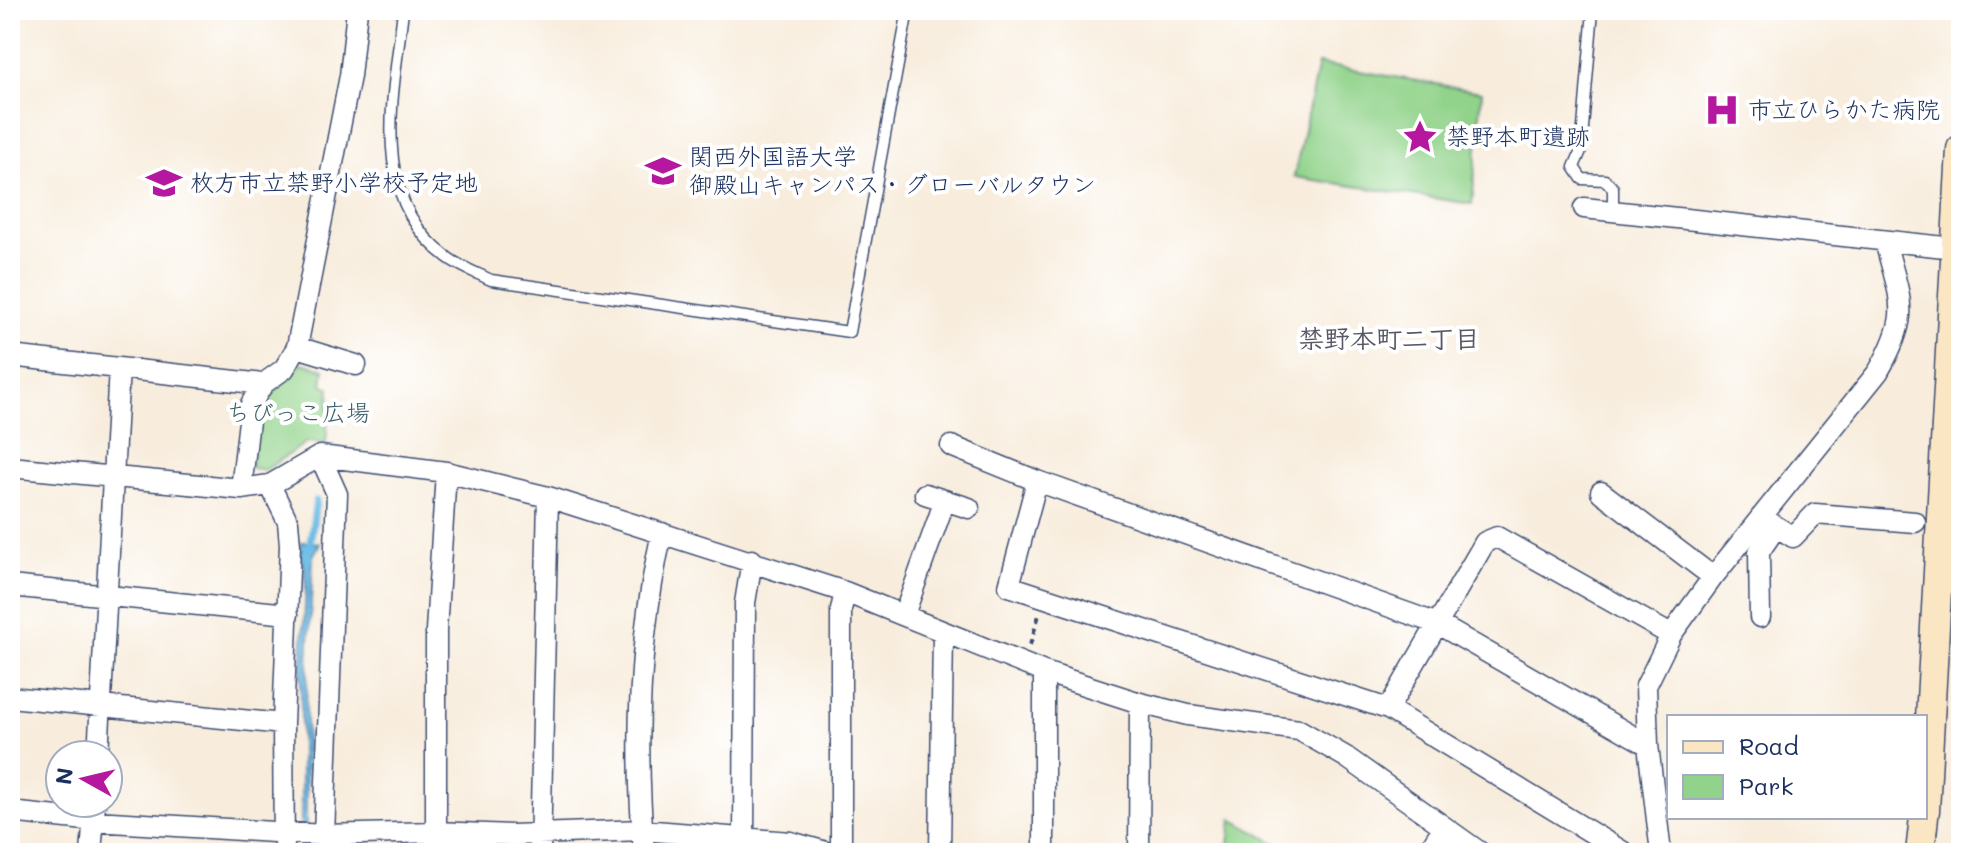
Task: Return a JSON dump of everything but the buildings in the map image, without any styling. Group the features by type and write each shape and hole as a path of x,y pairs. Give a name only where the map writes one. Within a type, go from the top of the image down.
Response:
{"main road":[{"path":"1927,775 1961,149"},
{"path":"1920,853 1924,819"}],"street":[{"path":"241,489 251,404 263,384 284,369 297,347 350,76 357,10"},
{"path":"1584,208 1954,248"},
{"path":"1661,853 1648,745 1646,686 1671,635 1713,577 1768,522 1878,372 1896,341 1903,308 1885,241"},
{"path":"297,347 356,365"},
{"path":"10,356 263,384"},
{"path":"99,739 119,368"},
{"path":"951,446 1037,481 1438,624 1648,745"},
{"path":"10,467 241,489 270,485 320,456 446,472 548,497 845,592 1044,672 1140,703 1188,715 1299,730 1346,757 1481,853"},
{"path":"320,456 337,494 324,835"},
{"path":"436,853 436,631 446,472"},
{"path":"1037,481 1009,586 1388,709 1625,853"},
{"path":"270,485 288,522 283,724 285,843"},
{"path":"1601,492 1713,577"},
{"path":"925,494 969,508"},
{"path":"540,844 548,497"},
{"path":"904,615 945,500"},
{"path":"1768,522 1793,537 1815,514 1915,522"},
{"path":"1760,617 1759,552 1768,522"},
{"path":"644,853 638,770 647,600 662,533"},
{"path":"1388,709 1485,542 1497,537 1671,635"},
{"path":"744,846 745,603 752,560"},
{"path":"10,586 288,614"},
{"path":"841,853 841,610 845,592"},
{"path":"940,853 943,632"},
{"path":"1044,672 1044,853"},
{"path":"10,697 283,724"},
{"path":"1139,853 1140,703"},
{"path":"10,812 44,812"},
{"path":"124,817 285,843 324,835 435,832 540,844 642,830 744,846 791,842 830,853"},
{"path":"91,853 94,819"},
{"path":"1427,853 1443,828"}],"lane":[{"path":"403,10 391,132 393,172 403,207 422,235 448,259 491,280 849,332 908,10"},
{"path":"1593,10 1581,151 1574,167 1582,179 1605,180 1613,188 1613,212"}],"path":[{"path":"1028,651 1039,613"}],"green space":[{"path":"1318,64 1482,92 1472,204 1294,177"},
{"name":"ちびっこ広場","path":"302,363 324,369 322,384 330,388 326,444 307,442 265,470 251,468 257,410"},
{"path":"1232,819 1293,853 1247,853 1243,847 1229,845"}],"water":[{"path":"301,542 320,543 313,556 306,706 306,853 301,853 301,680 306,588 305,568 300,557"}],"waterway":[{"path":"309,550 316,501"}],"place":[{"name":"市立ひらかた病院","path":"1722,110"},
{"name":"禁野本町遺跡","path":"1420,137"},
{"name":"関西外国語大学 御殿山キャンパス・グローバルタウン","path":"663,171"},
{"name":"枚方市立禁野小学校予定地","path":"164,183"}],"district":[{"name":"禁野本町二丁目","path":"1389,339"}]}
